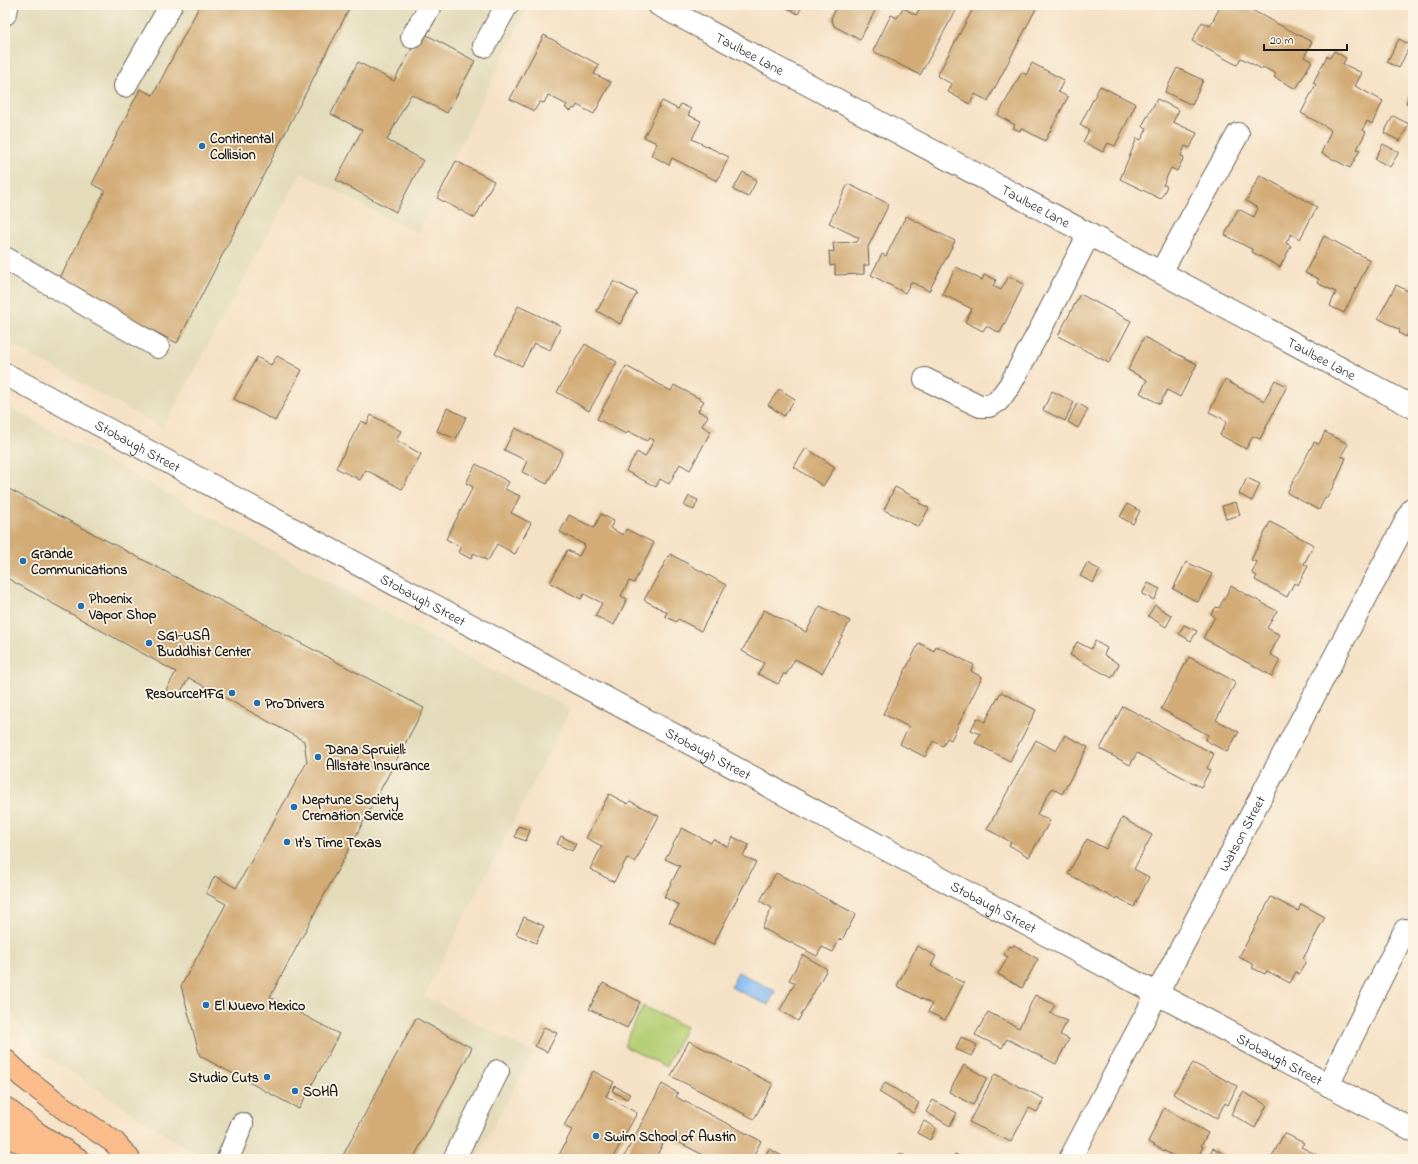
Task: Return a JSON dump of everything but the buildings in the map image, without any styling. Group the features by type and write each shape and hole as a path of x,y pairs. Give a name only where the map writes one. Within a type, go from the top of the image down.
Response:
{"main road":[{"path":"5,1060 22,1076 62,1107 114,1142 129,1159"},
{"path":"5,1108 38,1134 78,1159"},
{"path":"5,1136 65,1159"}],"street":[{"path":"125,86 171,5"},
{"path":"412,37 431,5"},
{"path":"484,46 507,5"},
{"name":"Taulbee Lane","path":"659,5 1413,407"},
{"path":"1161,272 1238,134"},
{"path":"925,379 980,406 989,406 998,400 1010,385 1089,234"},
{"path":"5,258 158,347"},
{"name":"Stobaugh Street","path":"5,374 1413,1130"},
{"name":"Watson Street","path":"1070,1159 1413,508"},
{"path":"1328,1085 1405,930"},
{"path":"454,1159 498,1071"},
{"path":"228,1159 242,1124"}],"shaded area":[{"path":"5,5 528,5 418,233 301,173 163,428 5,341"},
{"path":"5,405 461,654 571,709 424,996 533,1053 476,1159 203,1159 37,1050 5,1003"}],"green space":[{"path":"643,1006 686,1027 666,1067 624,1046"}],"water":[{"path":"738,972 775,991 768,1005 731,987"}],"place":[{"name":"Continental Collision","path":"202,146"},
{"name":"Grande Communications","path":"23,561"},
{"name":"Phoenix Vapor Shop","path":"81,606"},
{"name":"SGI-USA Buddhist Center","path":"149,643"},
{"name":"ResourceMFG","path":"232,693"},
{"name":"ProDrivers","path":"257,703"},
{"name":"Dana Spruiell: Allstate Insurance","path":"318,757"},
{"name":"Neptune Society Cremation Service","path":"294,807"},
{"name":"It's Time Texas","path":"287,842"},
{"name":"El Nuevo Mexico","path":"206,1005"},
{"name":"Studio Cuts","path":"267,1077"},
{"name":"SOHA","path":"295,1091"},
{"name":"Swim School of Austin","path":"596,1136"}]}
